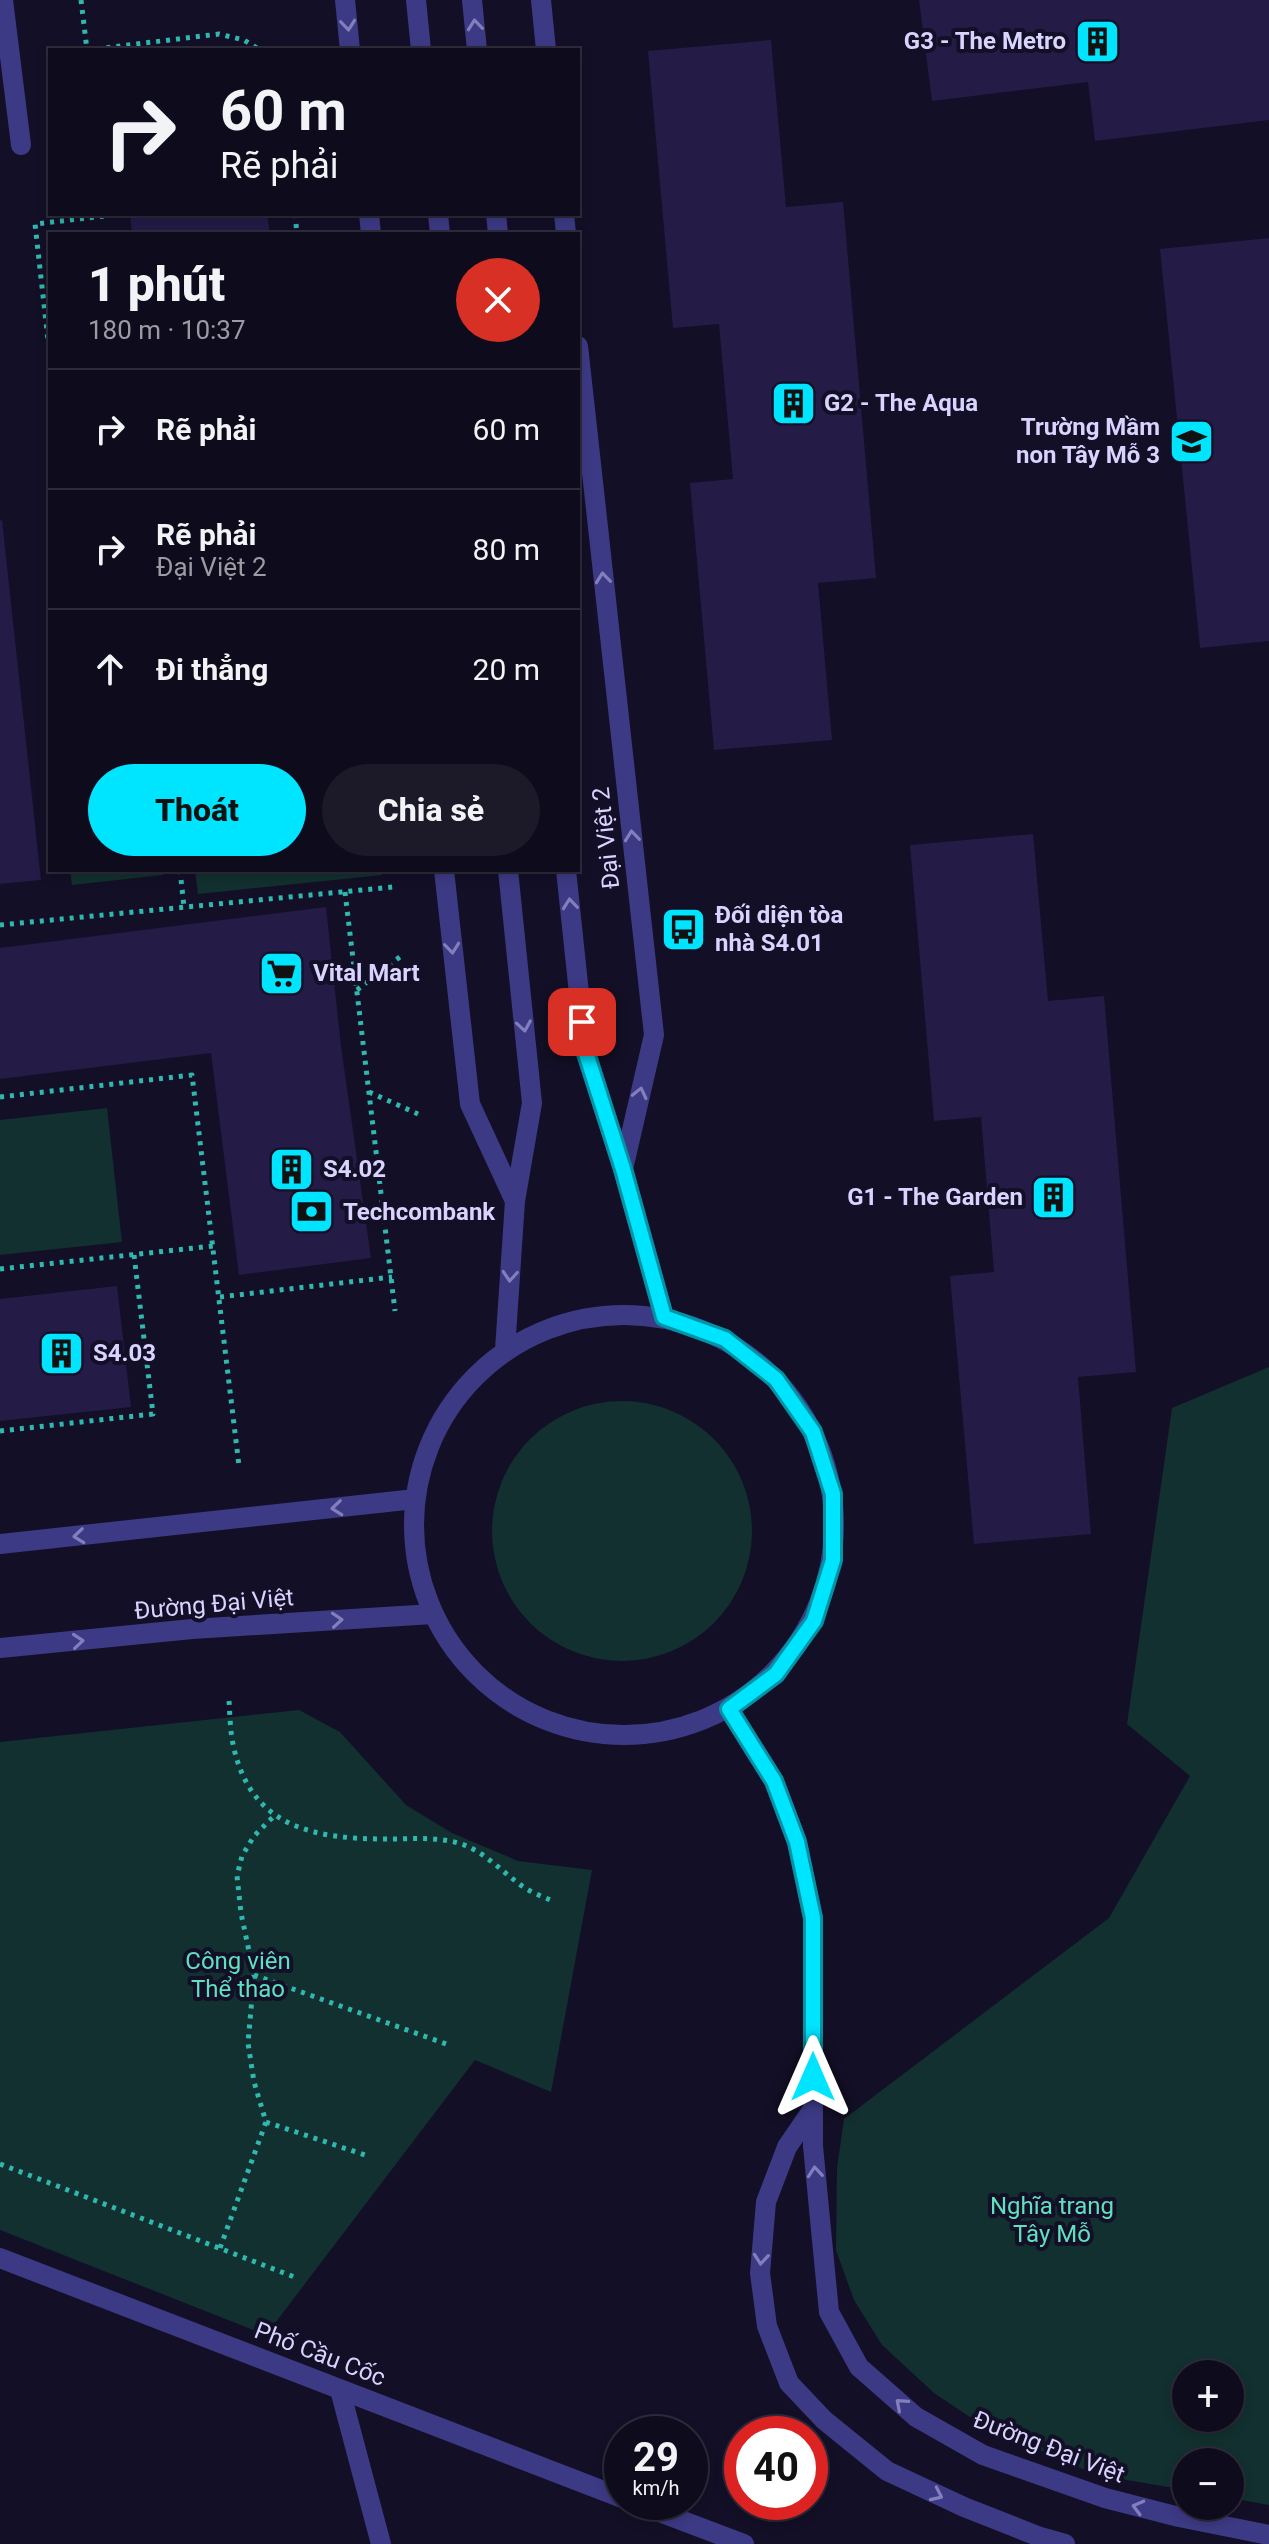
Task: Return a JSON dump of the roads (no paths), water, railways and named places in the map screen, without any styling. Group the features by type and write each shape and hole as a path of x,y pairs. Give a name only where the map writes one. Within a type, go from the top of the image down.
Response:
{"street":[{"path":"3,0 21,145"},
{"path":"345,0 350,48"},
{"path":"416,0 421,48"},
{"path":"472,0 477,48"},
{"path":"541,0 546,48"},
{"name":"Đại Việt 2","path":"580,364 654,1035 623,1169 664,1317"},
{"path":"444,872 470,1104 515,1201"},
{"path":"505,1350 515,1201 532,1103 508,872"},
{"path":"566,872 585,1050 623,1169"},
{"path":"608,1314 664,1317 725,1339 776,1379 813,1432 833,1494 833,1560 814,1621 776,1674 722,1715 657,1735 589,1734 525,1712 471,1671 433,1614 420,1578 415,1499 430,1442 461,1390 505,1350 554,1325 608,1314"},
{"path":"0,1544 415,1499"},
{"name":"Đường Đại Việt","path":"0,1648 192,1629 433,1614"},
{"name":"Đường Đại Việt","path":"729,1709 774,1781 797,1842 813,1918 813,2146 829,2312 859,2367 916,2417 983,2455 1105,2498 1269,2535"},
{"path":"813,2109 787,2147 766,2202 760,2273 767,2326 789,2383 824,2420 887,2471 964,2507 1065,2544"},
{"name":"Phố Cầu Cốc","path":"0,2258 604,2491"},
{"path":"340,2390 381,2544"},
{"path":"681,2520 744,2544"}],"place":[{"name":"G3 - The Metro","path":"1097,41"},
{"name":"G2 - The Aqua","path":"793,403"},
{"name":"Trường Mầm non Tây Mỗ 3","path":"1191,441"},
{"name":"Đối diện tòa nhà S4.01","path":"684,929"},
{"name":"Vital Mart","path":"282,973"},
{"name":"S4.02","path":"292,1169"},
{"name":"G1 - The Garden","path":"1054,1197"},
{"name":"Techcombank","path":"312,1212"},
{"name":"S4.03","path":"62,1353"}],"park label":[{"name":"Công viên Thể thao","path":"238,1975"},
{"name":"Nghĩa trang Tây Mỗ","path":"1052,2220"}]}
